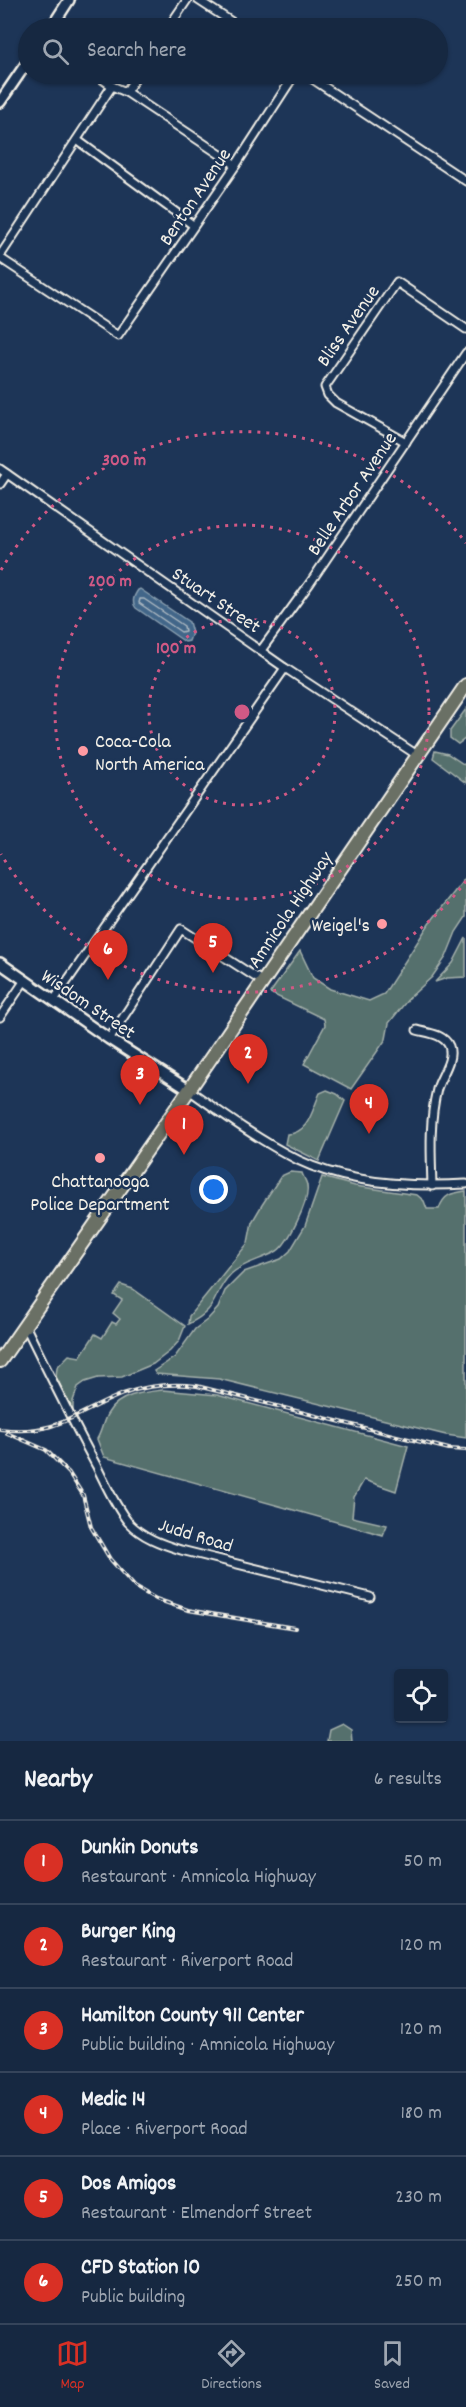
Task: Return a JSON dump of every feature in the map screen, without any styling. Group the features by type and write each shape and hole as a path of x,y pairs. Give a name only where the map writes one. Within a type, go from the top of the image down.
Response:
{"main road":[{"name":"Amnicola Highway","path":"0,1361 189,1090 466,685"}],"street":[{"path":"57,18 69,0"},
{"path":"175,18 187,0"},
{"path":"198,0 226,18"},
{"path":"0,102 18,76"},
{"path":"109,84 126,92 236,165"},
{"path":"126,92 131,84"},
{"name":"Benton Avenue","path":"0,257 118,336 236,165 289,84"},
{"path":"320,84 466,181"},
{"path":"0,257 112,86"},
{"path":"77,140 193,225"},
{"name":"Bliss Avenue","path":"406,442 336,403 328,395 325,387 397,282 466,329"},
{"name":"Belle Arbor Avenue","path":"262,649 466,353"},
{"name":"Stuart Street","path":"0,469 262,649 285,668 417,755"},
{"path":"0,484 7,474"},
{"path":"54,1000 285,668"},
{"path":"109,1039 181,929 263,982"},
{"name":"Wisdom Street","path":"0,963 109,1039 189,1090"},
{"path":"0,1017 25,980"},
{"path":"417,1030 439,1036 448,1044 450,1056 438,1087 431,1121 432,1186"},
{"path":"189,1090 300,1161 354,1178 432,1186 466,1184"},
{"name":"Judd Road","path":"25,1325 107,1486 128,1521 143,1534 155,1542 181,1550 370,1597"}],"green space":[{"path":"466,709 466,738 458,744 450,738 450,731"},
{"path":"435,751 448,754 466,766 466,783 433,758"},
{"path":"466,877 466,917 456,932 446,957 432,977 409,998 389,1023 386,1039 351,1089 304,1064 325,1025 324,1019 270,993 300,951 313,978 330,989 369,1001 384,994 429,924"},
{"path":"466,938 466,977 447,978 435,982 453,963"},
{"path":"327,1090 337,1094 345,1101 319,1161 285,1144 287,1134 294,1133 305,1126 320,1093"},
{"path":"290,1172 302,1173 307,1184 307,1193 302,1211 287,1240 277,1251 231,1274 206,1312 188,1324 189,1316 248,1243 252,1222 281,1176"},
{"path":"322,1177 355,1186 417,1195 424,1201 427,1209 439,1209 443,1200 449,1195 466,1191 466,1438 219,1379 156,1374 154,1371 175,1357 195,1329 218,1308 225,1291 244,1272 281,1259 290,1251 305,1226"},
{"path":"121,1285 133,1289 185,1326 179,1341 153,1364 122,1377 98,1378 78,1387 73,1401 73,1411 56,1377 57,1367 69,1355 80,1357 95,1334 102,1338 112,1322 116,1324 120,1319 113,1313 122,1300 114,1295"},
{"path":"163,1390 217,1395 408,1446 396,1491 364,1480 354,1497 352,1517 387,1525 383,1535 104,1457 97,1439 106,1416 113,1407 133,1395"},
{"path":"342,1724 351,1730 352,1741 327,1741 329,1730"}],"water":[{"path":"140,589 189,622 192,633 189,641 185,642 136,608 134,599"}],"railway":[{"path":"0,1429 20,1430 51,1426 132,1391 169,1385 187,1385 449,1449 466,1450"},
{"path":"7,1433 46,1450 69,1473 83,1495 91,1527 110,1559 135,1587 156,1599 188,1610 295,1628"}],"place":[{"name":"Coca-Cola North America","path":"83,751"},
{"name":"Weigel's","path":"382,924"},
{"name":"Dos Amigos","path":"213,973"},
{"name":"CFD Station 10","path":"108,980"},
{"name":"Burger King","path":"248,1084"},
{"name":"Hamilton County 911 Center","path":"140,1105"},
{"name":"Medic 14","path":"369,1134"},
{"name":"Dunkin Donuts","path":"184,1155"},
{"name":"Chattanooga Police Department","path":"100,1158"}]}
